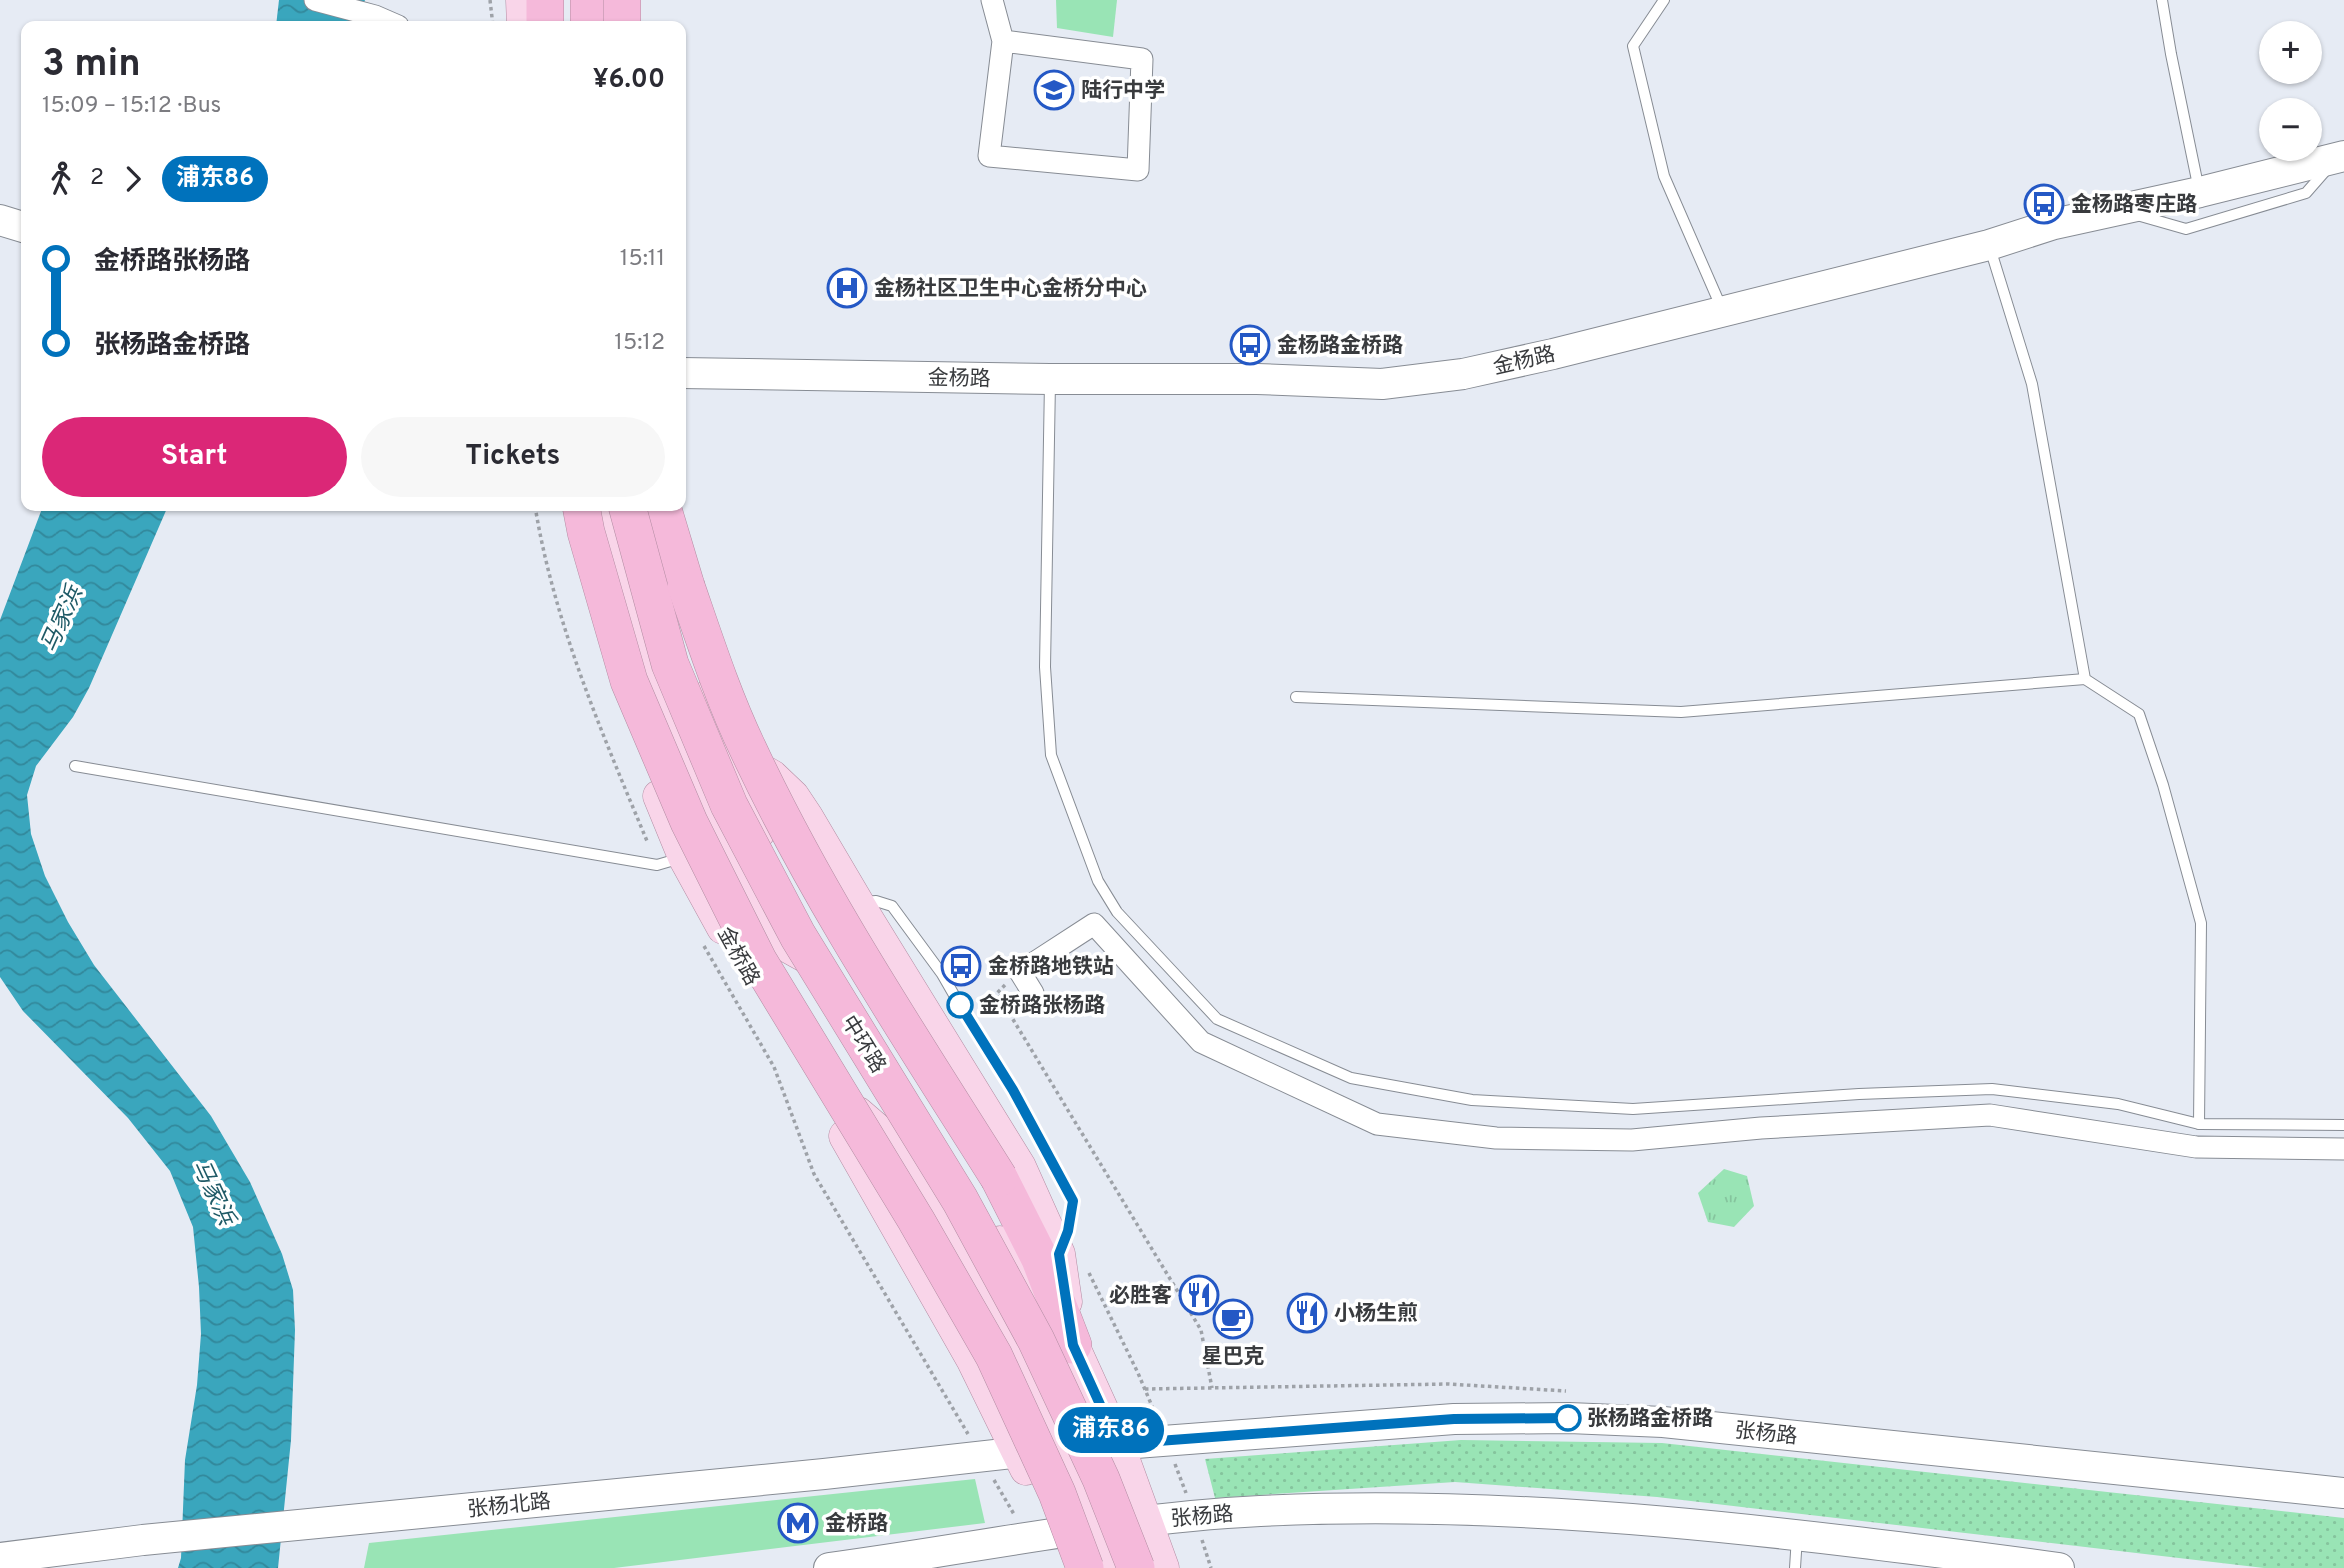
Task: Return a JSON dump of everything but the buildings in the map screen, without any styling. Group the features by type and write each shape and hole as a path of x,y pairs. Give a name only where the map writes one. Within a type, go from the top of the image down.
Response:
{"highway":[{"path":"545,0 545,21"},
{"path":"589,0 589,21"},
{"path":"621,21 623,0"},
{"path":"582,511 629,681 689,822 758,960 916,1220 994,1356 1057,1493 1085,1568"},
{"name":"中环路","path":"628,511 670,664 730,805 798,936 960,1200 1036,1340 1101,1479 1136,1568"},
{"path":"647,511 661,594 704,749"},
{"path":"664,511 686,586 746,747 786,827 834,913 999,1178 1040,1259 1073,1345"}],"main road":[{"path":"522,0 523,21"},
{"path":"560,0 562,21"},
{"path":"607,0 609,21"},
{"name":"金杨路","path":"686,373 1050,379 1257,379 1382,384 1489,368 1989,245 2054,224 2121,211 2339,157"},
{"path":"0,220 21,226"},
{"name":"金桥路","path":"565,511 570,539 616,694 671,861 801,1064 972,1359 1018,1451 1042,1537 1067,1568"},
{"path":"603,511 648,669 759,832 972,1197 1021,1275 1073,1345 1118,1444 1163,1568"},
{"path":"704,749 759,832"},
{"path":"704,749 772,776 793,796 807,817 1020,1167 1059,1254 1073,1345"},
{"path":"704,749 722,840 770,929 785,945 842,978"},
{"path":"801,1064 894,1144 914,1169 967,1257 1016,1348 1044,1409 1067,1448 1098,1485 1145,1522"},
{"name":"张杨路","path":"1018,1451 1454,1419 1569,1418 1663,1422 2344,1493"},
{"path":"1018,1451 1067,1491 1095,1529 1112,1568"},
{"name":"张杨北路","path":"0,1558 143,1540 824,1474 1018,1451"},
{"name":"张杨路","path":"1042,1537 1145,1522 1261,1511 1451,1509 1656,1519 1798,1534 2059,1568"},
{"path":"829,1568 1042,1537"}],"street":[{"path":"315,0 386,21"},
{"path":"992,0 1003,41 989,156 1138,170 1142,59 1003,41"},
{"path":"1033,993 1020,972 1094,924 1201,1042 1377,1124 1496,1138 1632,1140 1761,1128 1990,1115 2196,1147 2344,1149"}],"lane":[{"path":"1664,0 1633,46 1664,176 1723,311"},
{"path":"2162,0 2200,192"},
{"path":"2121,211 2186,229 2306,193 2339,157"},
{"path":"1989,245 2032,384 2085,679"},
{"path":"1050,379 1045,667 1051,755 1098,881 1117,912 1217,1019 1351,1078 1472,1100 1633,1109 1859,1094 1992,1089 2118,1104 2199,1124 2344,1125"},
{"path":"1296,697 1681,712 2085,679 2139,714 2163,785 2201,923 2199,1124"},
{"path":"75,766 671,861"},
{"path":"1795,1568 1798,1534"}],"path":[{"path":"490,0 492,21"},
{"path":"536,511 542,548 589,702 671,861"},
{"path":"699,936 774,1067 814,1174 980,1455 1042,1537"},
{"path":"1020,972 997,993 1201,1330 1212,1388"}],"green space":[{"path":"1056,0 1117,0 1113,37 1057,28"},
{"path":"1724,1169 1747,1176 1754,1206 1734,1227 1708,1222 1698,1193"},
{"path":"1461,1440 1662,1443 2344,1518 2344,1568 2264,1568 1657,1497 1455,1482 1215,1498 1205,1459"},
{"path":"975,1479 985,1523 614,1568 364,1568 369,1543"}],"water":[{"path":"279,0 365,0 358,21 277,21"},
{"name":"马家浜","path":"41,511 166,511 89,688 73,717 36,766 27,795 31,834 45,876 68,922 94,965 211,1116 250,1182 282,1254 293,1290 295,1330 291,1440 278,1568 178,1568 181,1558 185,1460 197,1385 201,1334 193,1227 170,1171 128,1118 23,1011 0,977 0,620"}],"bus line":[{"name":"浦东86","path":"960,1005 976,1035 1013,1090 1073,1201 1068,1231 1059,1254 1073,1345 1118,1444 1454,1419 1568,1418"}],"place":[{"name":"陆行中学","path":"1054,90"},
{"name":"金杨路枣庄路","path":"2044,204"},
{"name":"金杨社区卫生中心金桥分中心","path":"847,288"},
{"name":"金杨路金桥路","path":"1250,345"},
{"name":"金桥路地铁站","path":"961,966"},
{"name":"金桥路张杨路","path":"960,1005"},
{"name":"必胜客","path":"1199,1295"},
{"name":"小杨生煎","path":"1307,1313"},
{"name":"星巴克","path":"1233,1319"},
{"name":"张杨路金桥路","path":"1568,1418"},
{"name":"金桥路","path":"798,1523"}]}
